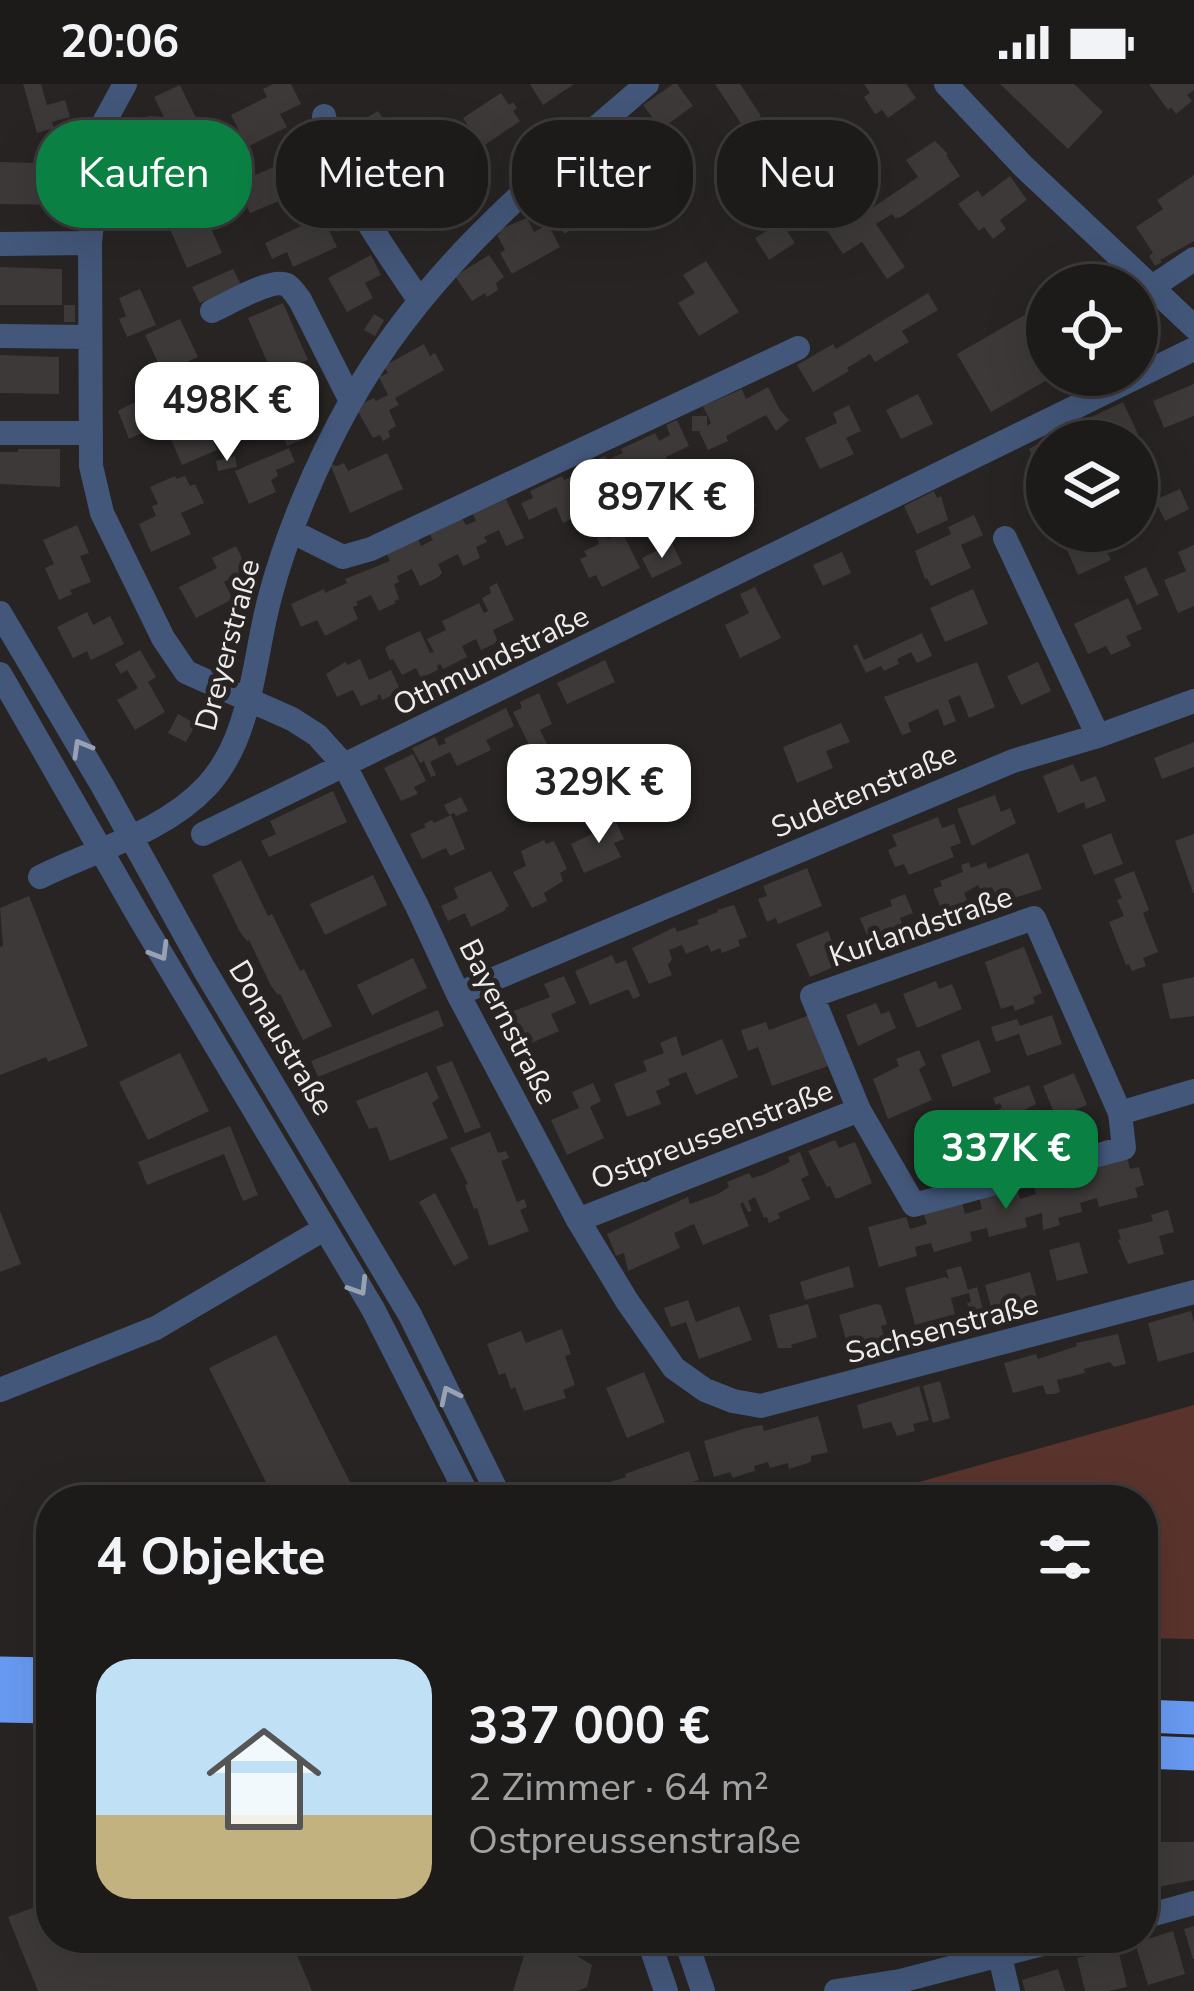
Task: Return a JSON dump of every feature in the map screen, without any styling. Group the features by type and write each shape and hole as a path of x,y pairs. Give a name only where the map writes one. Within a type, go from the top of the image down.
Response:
{"highway":[{"path":"0,1673 36,1674"},
{"path":"0,1706 36,1707"},
{"path":"1158,1717 1194,1718"},
{"path":"1158,1752 1194,1754"}],"street":[{"name":"Bayernstraße","path":"125,84 101,128 90,243 92,466 102,513 186,672 292,718 317,735 345,766 578,1220 674,1368 705,1390"},
{"name":"Dreyerstraße","path":"40,878 174,814 207,787 233,748 271,593 318,467 351,401 419,300 470,241 647,84"},
{"path":"946,84 1119,264"},
{"path":"324,116 341,176 419,300"},
{"path":"0,244 90,243"},
{"path":"1158,286 1194,259"},
{"path":"212,311 283,282 300,300 351,401"},
{"path":"1158,300 1194,326"},
{"path":"0,336 89,337"},
{"path":"292,532 343,557 371,549 798,348"},
{"name":"Othmundstraße","path":"1158,364 1194,350"},
{"name":"Othmundstraße","path":"202,834 1089,396"},
{"path":"1,433 91,433"},
{"path":"1005,538 1098,736"},
{"name":"Donaustraße","path":"0,613 410,1315 494,1485"},
{"name":"Donaustraße","path":"0,674 373,1309 462,1485"},
{"name":"Sudetenstraße","path":"458,994 1013,761 1194,701"},
{"name":"Kurlandstraße","path":"859,1110 812,996 1034,918 1120,1113"},
{"path":"1120,1113 1194,1091"},
{"name":"Ostpreussenstraße","path":"578,1220 859,1110 914,1205 1124,1148 1120,1113"},
{"path":"0,1390 156,1328 324,1229"},
{"name":"Sachsenstraße","path":"705,1390 761,1406 788,1401 1194,1292"},
{"path":"1158,1913 1194,1903"},
{"path":"652,1953 666,1991"},
{"path":"690,1953 704,1991"},
{"path":"836,1991 900,1981 1011,1953"},
{"path":"1000,1956 1008,1991"}],"shaded area":[{"path":"1194,1405 1194,1639 1158,1638 1158,1485 909,1485"}],"building":[{"path":"23,84 41,84 47,105 65,100 70,117 36,120 36,130"},
{"path":"291,84 301,104 280,114 283,120 276,120 276,132 252,144 252,120 234,120 231,115 267,97 263,89"},
{"path":"530,84 574,84 543,105"},
{"path":"677,84 693,106 674,120 654,120 643,105"},
{"path":"715,84 740,84 761,116 739,120"},
{"path":"864,84 906,84 916,98 888,118 882,110 873,111 864,97 870,93"},
{"path":"1000,84 1074,84 1103,112 1068,149"},
{"path":"1149,84 1194,84 1187,95 1192,101 1176,114"},
{"path":"180,85 196,118 148,120 148,116 164,117 154,97"},
{"path":"501,93 509,105 513,102 519,120 512,120 512,126 488,143 488,120 463,118"},
{"path":"378,111 384,120 363,120"},
{"path":"935,141 960,176 901,217 892,214 878,223 878,204 918,177 906,160"},
{"path":"0,162 36,163 36,205 0,204"},
{"path":"276,166 276,202 252,212 252,176"},
{"path":"1194,175 1194,241 1158,264 1136,227 1163,209 1157,200"},
{"path":"1010,176 1027,200 1000,220 1006,229 993,239 984,227 979,231 958,204 978,190 982,197"},
{"path":"512,224 534,232 550,228 560,247 512,274 500,253 505,250 498,230"},
{"path":"878,227 905,267 887,279 862,242 843,254 826,229"},
{"path":"169,228 211,228 222,253 187,268"},
{"path":"297,228 328,228 337,247 293,267 287,252 272,259 265,243"},
{"path":"771,228 785,228 795,243 769,260 755,238"},
{"path":"371,255 381,275 365,283 373,298 347,312 328,278"},
{"path":"489,255 504,277 496,283 498,290 472,301 455,276"},
{"path":"706,261 739,312 699,336 678,303 695,293 683,275"},
{"path":"0,267 62,269 62,305 0,305"},
{"path":"233,269 241,285 200,303 192,287"},
{"path":"140,289 156,325 127,337 119,319 126,316 119,298"},
{"path":"928,293 938,310 902,331 909,342 875,362 870,354 813,392 797,365 833,344 836,349"},
{"path":"283,303 308,360 302,362 319,401 284,417 266,378 273,375 248,318"},
{"path":"64,305 75,305 75,322 64,322"},
{"path":"374,314 384,320 375,336 364,330"},
{"path":"1026,314 1026,392 991,412 957,354"},
{"path":"180,319 198,357 163,373 145,335"},
{"path":"424,344 444,370 395,398 399,405 389,410 396,426 388,431 390,437 373,438 357,410 359,405 388,395 379,377 388,373 384,366"},
{"path":"0,355 59,357 59,394 0,393"},
{"path":"1194,384 1194,416 1164,428 1153,401"},
{"path":"768,387 789,420 776,431 766,415 708,450 699,431 692,431 692,416 707,416 707,426 711,423 703,406 742,389 746,399"},
{"path":"918,394 933,424 901,439 886,410"},
{"path":"148,395 159,418 147,424 150,429 129,439 118,411"},
{"path":"1123,402 1131,420 1085,420"},
{"path":"849,405 861,431 846,438 854,454 820,469 805,438 837,423 833,413"},
{"path":"200,411 217,450 182,465 165,426"},
{"path":"677,420 689,446 666,457 673,473 655,481 647,465 617,482 624,496 607,504 600,487 574,502 580,515 563,523 556,507 529,520 521,503 533,498 530,491 575,475 573,471 605,456 607,460 623,453 621,449 655,433 659,441 670,435 666,425"},
{"path":"297,423 304,439 287,446 280,430"},
{"path":"289,448 295,462 276,470 278,476 271,480 276,492 249,504 235,471"},
{"path":"60,449 60,487 0,484 0,452"},
{"path":"387,453 403,489 350,513 330,464 344,463 348,471"},
{"path":"235,456 237,467 218,471 216,461"},
{"path":"185,476 190,486 195,484 204,503 181,513 191,534 151,552 139,524 156,516 152,506 158,504 150,487"},
{"path":"743,479 756,506 707,530 694,502"},
{"path":"1180,489 1189,509 1165,521 1158,499"},
{"path":"934,491 937,498 941,496 948,520 917,534 904,506"},
{"path":"506,499 524,538 506,546 499,530 476,547 480,558 463,566 458,554 438,564 442,573 420,586 412,569 397,576 396,603 379,611 371,595 353,607 358,619 325,636 317,620 301,627 291,604 390,561 386,553 418,538 421,546 433,540 429,533 462,518 466,525 476,521 473,514"},
{"path":"974,515 983,535 961,545 971,568 931,586 915,551 951,534 948,527"},
{"path":"77,525 89,553 80,556 91,582 59,600 45,568 54,564 43,540"},
{"path":"622,532 640,568 602,587 596,575 589,578 580,559 587,556 584,551 599,544 597,538"},
{"path":"672,543 682,564 652,578 642,558"},
{"path":"1194,545 1194,606 1178,613 1164,580 1186,571 1178,552"},
{"path":"236,546 248,570 224,582 233,599 196,618 179,587 217,568 212,558"},
{"path":"842,552 851,573 823,586 813,565"},
{"path":"1068,552 1107,552 1111,560 1078,575"},
{"path":"1146,567 1159,595 1137,605 1124,577"},
{"path":"497,583 514,620 493,630 498,642 481,650 476,639 462,646 467,657 443,669 440,664 438,670 421,678 416,668 402,675 390,660 387,646 420,631 430,653 434,652 427,639 446,630 442,621 479,603 484,613 488,611 482,598"},
{"path":"755,587 781,638 740,658 725,625 749,613 740,594"},
{"path":"973,589 988,624 945,642 930,608"},
{"path":"1128,598 1142,629 1126,636 1131,646 1111,655 1106,646 1088,654 1074,624"},
{"path":"87,612 93,625 110,616 124,644 91,660 87,651 73,658 57,627"},
{"path":"922,633 932,656 917,663 911,652 884,671 881,666 866,673 853,646 857,644 864,660"},
{"path":"140,650 156,677 148,682 165,712 135,730 117,700 138,688 127,670 121,674 115,664"},
{"path":"360,659 369,680 391,670 401,691 382,700 380,694 361,706 353,690 337,697 326,674"},
{"path":"605,660 615,682 567,704 557,683"},
{"path":"977,662 995,707 969,718 960,695 948,700 956,721 944,726 938,709 908,723 911,732 902,735 884,697"},
{"path":"1038,662 1051,691 1021,705 1007,676"},
{"path":"539,693 552,724 540,730 547,744 532,751 513,712 522,708 520,702"},
{"path":"506,708 514,726 486,740 491,750 457,766 450,752 430,762 436,775 431,777 412,748 435,737 439,746 446,743 444,739"},
{"path":"178,714 196,724 186,742 168,733"},
{"path":"841,723 850,742 826,751 833,768 797,783 783,747"},
{"path":"1194,742 1194,767 1162,779 1154,758"},
{"path":"413,754 426,781 414,787 418,794 401,801 384,768"},
{"path":"1073,764 1081,782 1096,776 1106,801 1086,809 1084,802 1058,813 1043,776"},
{"path":"333,791 347,822 269,857 261,841 276,834 270,821"},
{"path":"995,795 1001,812 1010,808 1016,823 972,846 957,809"},
{"path":"461,797 468,811 449,815 444,805"},
{"path":"451,815 465,849 450,856 446,848 422,859 410,834"},
{"path":"613,815 624,839 614,843 621,857 584,873 571,844 602,829 599,821"},
{"path":"938,817 942,828 954,824 961,843 950,847 954,857 909,875 904,864 895,867 888,850 897,846 892,835"},
{"path":"1111,833 1123,864 1094,875 1082,845"},
{"path":"1194,834 1194,893 1193,893 1175,841"},
{"path":"544,840 546,844 554,841 567,869 560,873 563,881 544,893 547,901 532,908 513,872 526,866 521,851"},
{"path":"1028,853 1042,889 999,903 992,887 981,891 978,885 964,893 971,911 946,921 933,889 942,886 940,881 963,872 961,865 969,862 971,868 986,862 988,869"},
{"path":"241,860 332,1026 303,1040 212,875"},
{"path":"807,868 822,906 778,924 776,918 767,922 758,899 767,896 763,886"},
{"path":"491,871 509,906 506,910 471,927 465,913 448,921 441,906 458,898 454,888"},
{"path":"1134,871 1158,952 1143,958 1146,966 1132,971 1109,922 1124,916 1114,879"},
{"path":"373,875 387,905 325,935 310,904"},
{"path":"905,894 913,913 900,918 907,935 874,953 860,918 892,906 890,900"},
{"path":"29,896 88,1046 0,1075 0,908"},
{"path":"734,905 747,937 738,940 740,946 722,953 720,948 711,952 708,945 686,954 682,945 669,950 672,975 649,984 632,948 675,927 677,932 699,924 697,920"},
{"path":"828,931 841,964 810,977 796,944"},
{"path":"1024,947 1042,993 1033,997 1035,1003 1015,1011 1013,1005 1001,1009 985,962"},
{"path":"612,955 616,964 626,960 640,996 633,999 626,990 590,1005 575,971"},
{"path":"413,958 427,988 372,1015 357,985"},
{"path":"564,976 576,1003 551,1014 559,1031 515,1050 506,1014 550,997 544,984"},
{"path":"1194,977 1194,1016 1170,1019 1162,984"},
{"path":"936,981 939,989 952,984 962,1009 917,1028 903,994"},
{"path":"876,1003 881,1014 889,1011 896,1028 858,1046 846,1015"},
{"path":"438,1010 444,1026 318,1077 311,1061"},
{"path":"810,1015 828,1066 772,1086 758,1047 748,1051 741,1030 766,1022 769,1030"},
{"path":"1052,1015 1062,1044 1027,1056 1019,1034 996,1042 991,1027 1017,1019 1020,1026"},
{"path":"676,1036 682,1056 722,1039 738,1077 696,1095 686,1072 668,1079 670,1085 656,1091 661,1104 627,1117 614,1084 647,1071 643,1061 664,1053 660,1043"},
{"path":"979,1040 991,1072 953,1087 941,1055"},
{"path":"919,1050 926,1065 919,1069 932,1100 888,1119 873,1079 899,1066 896,1059"},
{"path":"180,1053 209,1111 148,1140 119,1082"},
{"path":"452,1061 481,1127 465,1133 436,1067"},
{"path":"427,1072 439,1098 432,1103 448,1138 390,1161 377,1127 369,1129 356,1101"},
{"path":"1074,1073 1087,1105 1056,1117 1043,1086"},
{"path":"593,1083 601,1101 590,1107 604,1138 567,1155 551,1120 579,1108 572,1092"},
{"path":"1029,1085 1036,1104 1015,1115 1018,1123 1013,1124 1020,1141 982,1155 969,1121 1002,1108 993,1098"},
{"path":"954,1114 968,1148 932,1165 921,1136 948,1126 945,1117"},
{"path":"230,1126 258,1195 243,1201 224,1154 147,1185 138,1162"},
{"path":"490,1132 498,1153 506,1151 509,1158 501,1161 517,1202 524,1199 527,1207 520,1210 529,1231 489,1246 450,1148"},
{"path":"835,1140 839,1148 855,1142 872,1183 839,1198 827,1187 808,1151"},
{"path":"800,1152 809,1175 801,1179 810,1199 778,1213 780,1218 769,1223 755,1197 748,1201 752,1211 740,1204 749,1226 703,1245 694,1224 674,1233 680,1248 628,1271 624,1253 616,1256 607,1234 688,1197 690,1204 718,1194 729,1187 727,1182 749,1173 752,1178 763,1175"},
{"path":"1127,1157 1130,1169 1139,1167 1144,1185 1135,1188 1138,1197 1099,1207 1097,1198 1080,1203 1082,1212 1058,1218 1060,1225 1043,1230 1042,1213 1025,1218 1027,1227 989,1237 987,1228 970,1232 972,1241 934,1252 931,1243 915,1247 917,1256 879,1267 868,1227 906,1217 910,1229 927,1224 923,1212 962,1202 965,1214 982,1209 979,1197 1017,1187 1020,1199 1036,1194 1033,1183 1072,1172 1075,1184 1091,1179 1088,1167"},
{"path":"435,1193 469,1258 454,1266 419,1202"},
{"path":"1168,1210 1174,1232 1159,1236 1164,1254 1128,1264 1118,1230 1153,1221 1151,1215"},
{"path":"0,1211 21,1264 0,1272"},
{"path":"1079,1242 1088,1273 1057,1281 1049,1250"},
{"path":"849,1266 854,1287 805,1300 800,1282"},
{"path":"961,1266 968,1290 977,1287 983,1309 969,1309 969,1293 951,1298 955,1314 915,1325 905,1288 949,1279 946,1270"},
{"path":"1030,1272 1039,1306 994,1318 985,1285"},
{"path":"688,1300 696,1322 739,1306 752,1340 699,1359 686,1322 671,1327 664,1308"},
{"path":"808,1304 817,1337 792,1348 778,1348 769,1315"},
{"path":"881,1305 887,1324 881,1326 884,1337 848,1347 839,1315"},
{"path":"1191,1311 1194,1352 1158,1362 1148,1323"},
{"path":"562,1329 575,1385 563,1390 566,1398 524,1411 515,1387 511,1389 505,1373 499,1375 487,1344 521,1331 526,1343"},
{"path":"1118,1334 1126,1364 1114,1367 1110,1362 1057,1380 1060,1392 1054,1394 1046,1394 1043,1385 1013,1393 1004,1363 1036,1354 1038,1359 1076,1343"},
{"path":"276,1335 351,1485 268,1485 209,1368"},
{"path":"644,1372 665,1422 627,1438 606,1388"},
{"path":"940,1381 950,1418 933,1423 923,1386"},
{"path":"919,1386 929,1420 913,1424 915,1431 897,1436 891,1422 863,1429 857,1405"},
{"path":"818,1416 828,1452 811,1456 811,1462 789,1469 788,1463 770,1468 768,1462 733,1478 730,1472 714,1477 704,1441 746,1428 762,1425 764,1431"},
{"path":"689,1451 699,1480 682,1485 600,1485"},
{"path":"1158,1842 1194,1842 1194,1880 1158,1887"},
{"path":"36,1907 36,1953 296,1953 312,1991 38,1991 8,1917"},
{"path":"1194,1926 1194,1959 1193,1959 1184,1929"},
{"path":"1173,1931 1185,1974 1148,1985 1138,1953 1158,1953 1158,1936"},
{"path":"572,1953 592,1965 587,1987 513,1991 524,1956"},
{"path":"1119,1953 1127,1987 1085,1991 1077,1958"},
{"path":"1058,1969 1065,1991 1025,1991 1022,1980"}]}
